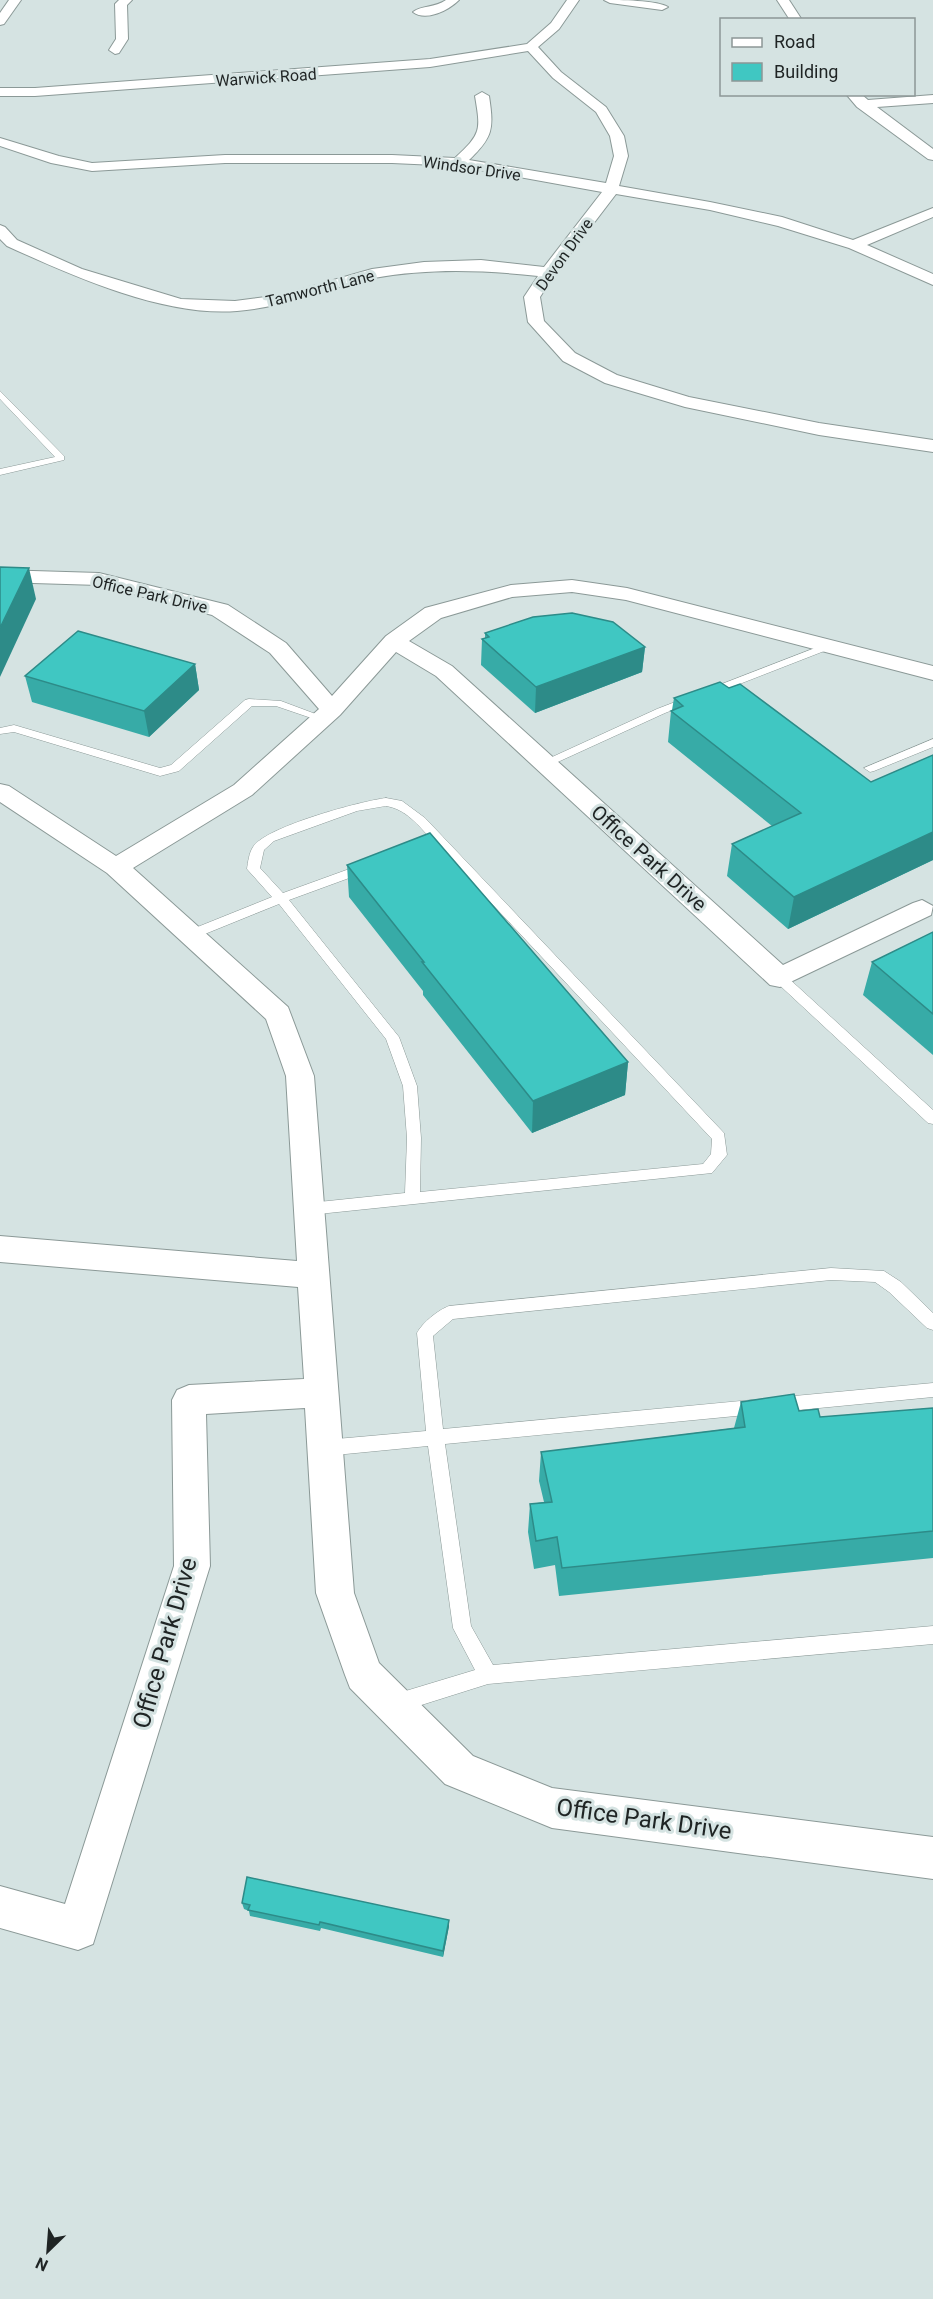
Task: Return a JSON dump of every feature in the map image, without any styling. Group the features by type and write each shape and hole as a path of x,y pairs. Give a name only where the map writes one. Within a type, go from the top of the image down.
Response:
{"street":[{"path":"1,18 15,0"},
{"path":"115,50 122,39 121,4 126,0"},
{"path":"419,12 441,9 453,0"},
{"path":"531,47 555,26 573,0"},
{"path":"610,0 662,7"},
{"path":"783,0 795,18"},
{"name":"Warwick Road","path":"0,92 35,92 330,72 430,63 531,47"},
{"name":"Devon Drive","path":"531,47 557,75 601,110 617,136 621,156 611,190 548,272 532,297 536,322 569,357 610,379 707,407 819,429 933,446"},
{"path":"458,162 485,137 487,128 482,96"},
{"path":"857,99 933,99"},
{"path":"857,99 933,156"},
{"name":"Windsor Drive","path":"0,142 56,160 92,167 225,159 392,159 458,162 710,206 771,219 854,245 911,268 933,280"},
{"path":"854,245 933,213"},
{"name":"Tamworth Lane","path":"0,230 12,243 76,272 180,304 235,306 282,300 372,274 424,267 481,265 548,272"},
{"name":"Office Park Drive","path":"0,576 99,579 220,610 278,648 328,715"},
{"path":"116,867 243,790 328,715 394,641 433,613 511,591 572,586 627,594 933,673"},
{"name":"Office Park Drive","path":"394,641 444,671 780,978"},
{"name":"Office Park Drive","path":"0,791 116,867 278,1014 300,1076 335,1593 364,1674 459,1770 552,1808 933,1858"},
{"path":"780,978 929,906"},
{"path":"0,1249 313,1275"},
{"name":"Office Park Drive","path":"0,1907 78,1929 192,1566 189,1401 321,1393"}],"lane":[{"path":"0,394 61,458 0,472"},
{"path":"545,764 661,711 828,646"},
{"path":"0,731 14,728 160,772 175,768 249,702 278,703 328,715"},
{"path":"870,768 933,743"},
{"path":"309,1209 412,1199 707,1169 719,1155 719,1137 410,810 396,803 374,802 270,838 258,848 253,869 281,898 392,1037 410,1086 414,1138 412,1199"},
{"path":"408,852 440,841"},
{"path":"190,934 376,863"},
{"path":"780,978 933,1119"},
{"path":"488,1675 462,1628 435,1437 426,1332 449,1313 831,1274 878,1276 896,1287 933,1323"},
{"path":"325,1448 933,1390"},
{"path":"393,1704 488,1675 933,1635"}],"building":[{"path":"0,567 29,568 0,628"},
{"path":"572,613 613,622 645,647 536,687 482,639 489,637 485,633 533,617"},
{"path":"78,631 195,664 144,711 25,676"},
{"path":"720,682 729,688 740,684 871,782 933,755 933,832 794,897 732,844 801,813 671,711 683,706 674,698"},
{"path":"430,833 628,1062 533,1101 347,865"},
{"path":"933,932 933,1014 872,962"},
{"path":"794,1394 799,1411 818,1409 820,1417 933,1408 933,1531 562,1568 557,1537 536,1541 530,1504 552,1502 541,1452 745,1427 741,1402"},
{"path":"247,1877 449,1920 443,1951 320,1922 319,1925 248,1910 250,1905 242,1903"}]}
